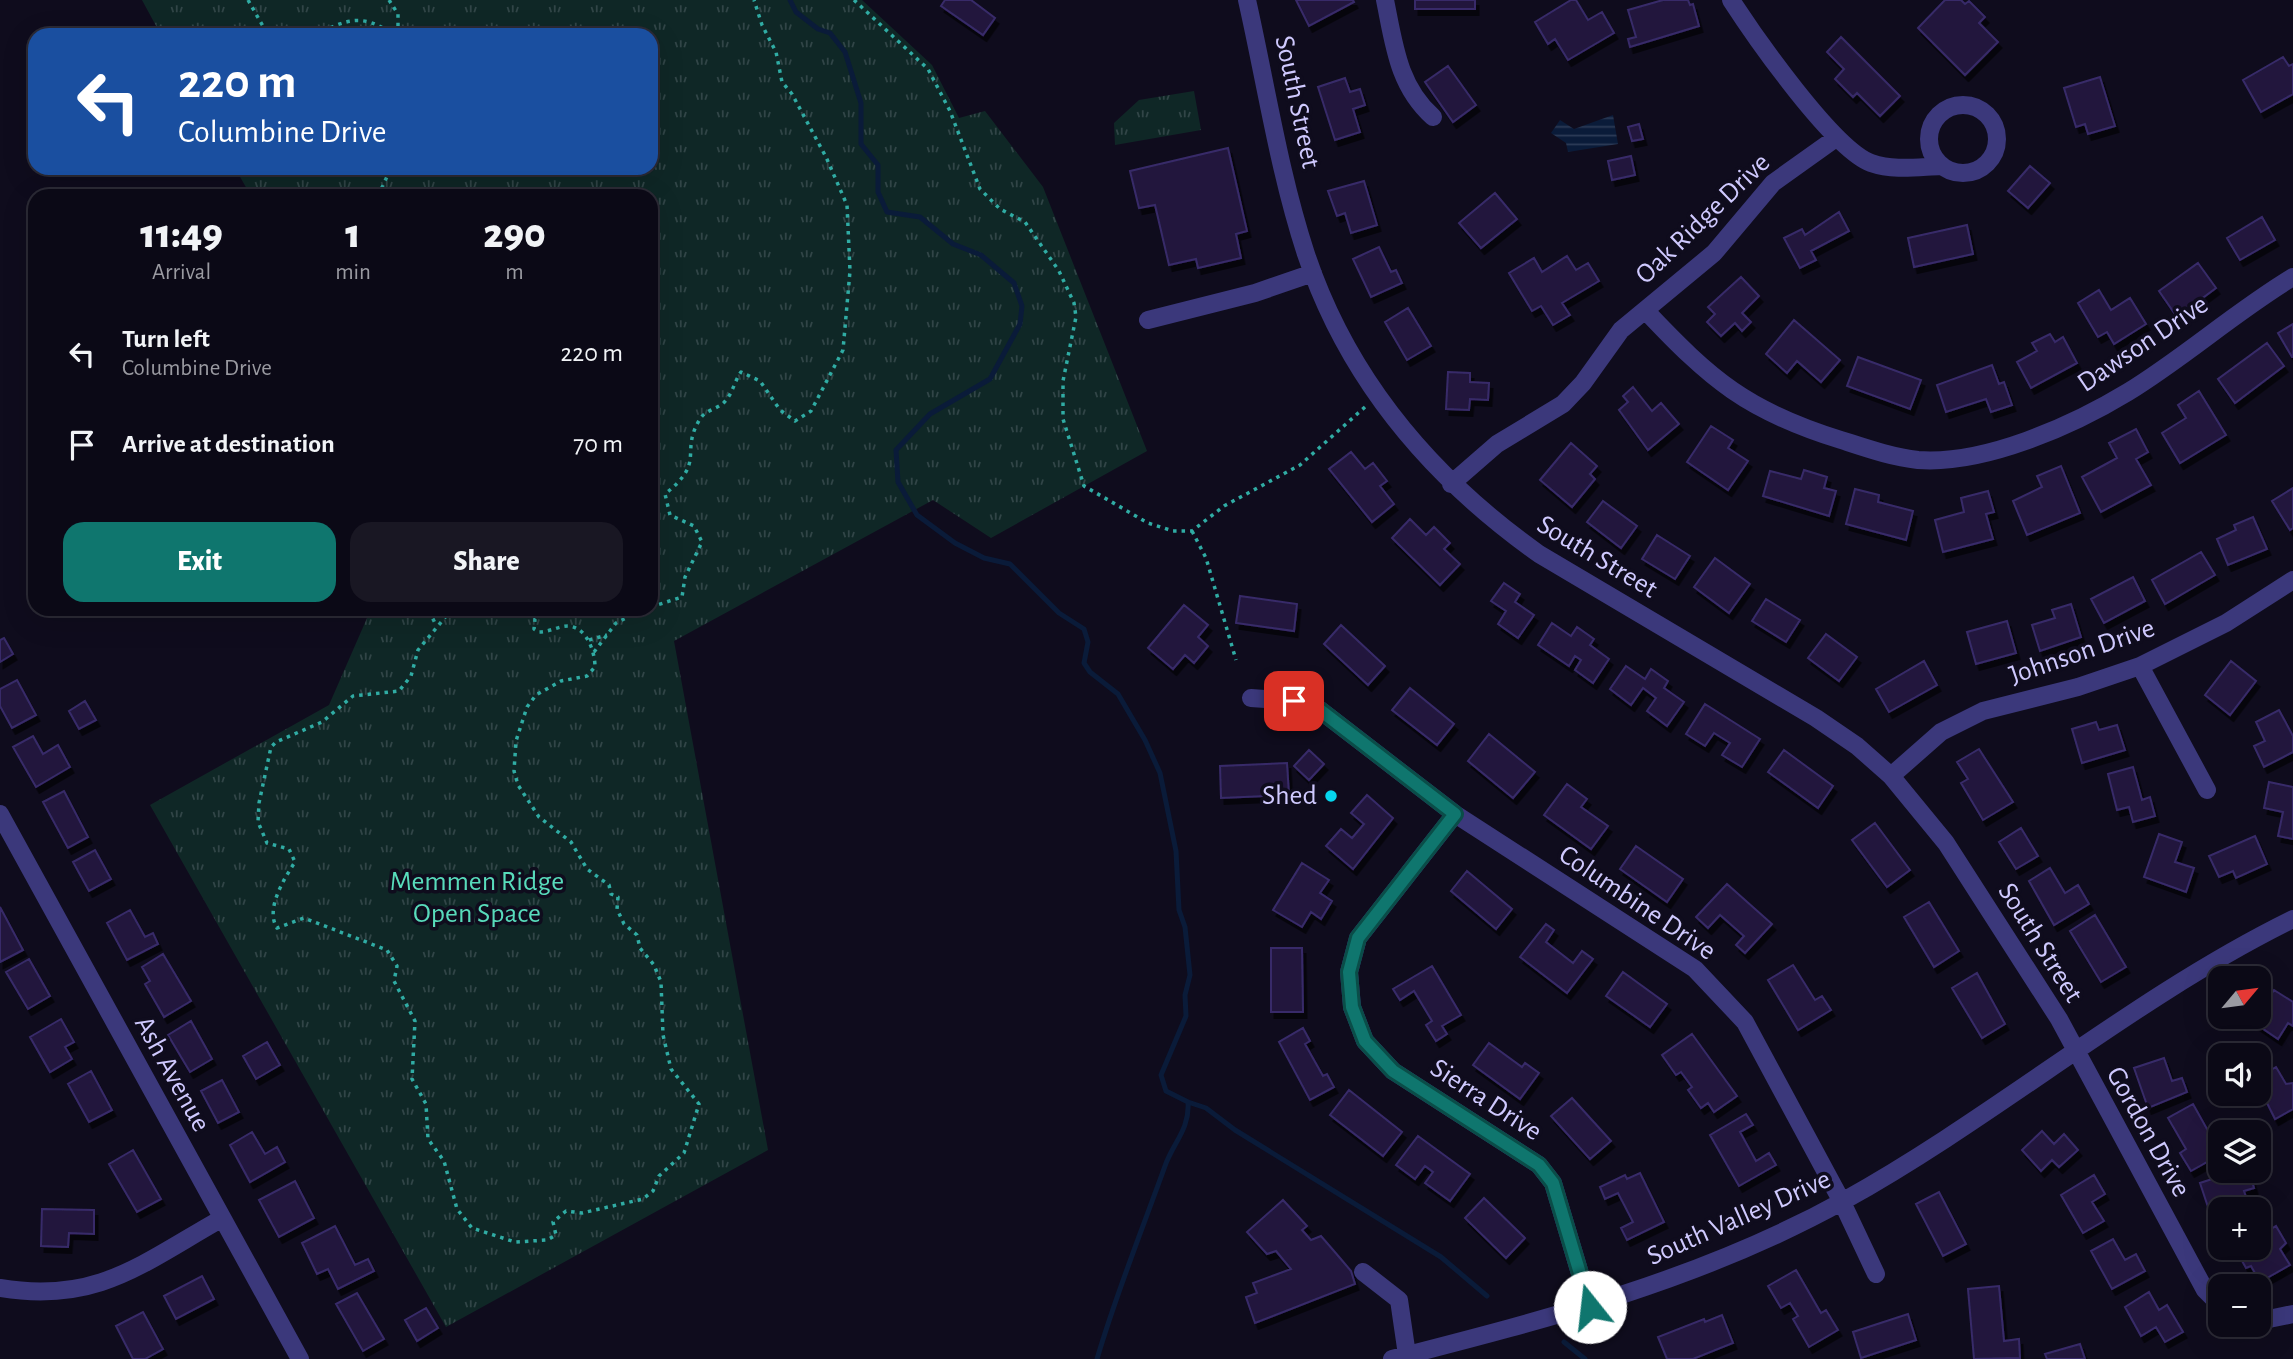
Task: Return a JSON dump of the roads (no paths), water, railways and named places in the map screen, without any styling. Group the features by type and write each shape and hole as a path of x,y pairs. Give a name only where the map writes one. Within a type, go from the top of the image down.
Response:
{"street":[{"name":"South Street","path":"1247,0 1296,218 1313,273 1346,348 1376,396 1404,432 1451,484 1480,511 1539,554 1816,718 1857,746 1891,776 1946,844 2059,1019 2074,1052"},
{"path":"1385,0 1401,72 1417,101 1433,117"},
{"path":"1731,0 1764,48 1836,138 1862,159 1884,166 1941,166"},
{"name":"Oak Ridge Drive","path":"1451,484 1497,444 1563,404 1583,383 1613,338 1714,253 1773,183 1836,138"},
{"path":"1148,320 1255,293 1313,273"},
{"name":"Dawson Drive","path":"1646,310 1705,370 1763,411 1802,428 1882,453 1932,460 1966,456 2007,446 2061,426 2110,402 2147,380 2240,310 2293,277"},
{"name":"Johnson Drive","path":"1891,776 1941,732 1983,711 2078,687 2140,666 2226,623 2293,580"},
{"path":"2140,666 2207,790"},
{"name":"Columbine Drive","path":"1251,698 1294,701 1320,710 1455,814 1695,969 1745,1022 1842,1202 1876,1274"},
{"name":"Ash Avenue","path":"0,814 300,1359"},
{"name":"Sierra Drive","path":"1455,814 1358,938 1349,972 1352,1007 1365,1041 1393,1071 1539,1165 1553,1183 1590,1307"},
{"name":"South Valley Drive","path":"1399,1357 1455,1351 1695,1271 1842,1202 1913,1160 2074,1052 2229,954 2293,919"},
{"name":"Gordon Drive","path":"2074,1052 2208,1294"},
{"path":"0,1288 38,1294 77,1291 111,1280 221,1219"},
{"path":"1363,1272 1399,1300 1399,1357"},
{"path":"2271,1319 2293,1314"}],"water":[{"path":"1613,115 1618,144 1568,152 1566,143 1551,133 1560,120 1574,129"}],"waterway":[{"path":"790,0 796,12 818,29 830,33 845,52 861,103 861,144 878,165 878,192 887,212 920,217 953,244 981,255 1014,283 1022,306 1020,324 990,379 930,414 896,450 898,482 917,515 955,543 984,558 1010,564 1059,613 1084,629 1088,642 1084,663 1090,672 1118,694 1145,740 1160,773 1176,851 1179,910 1185,927 1190,975 1185,995 1186,1016 1161,1075 1166,1091 1188,1102 1188,1112 1184,1128 1165,1166 1112,1310 1097,1359"},
{"path":"1188,1102 1206,1108 1235,1130 1441,1257 1487,1296"},
{"path":"1564,1342 1585,1359"}],"place":[{"name":"Shed","path":"1331,796"}],"park label":[{"name":"Memmen Ridge Open Space","path":"477,898"}]}
